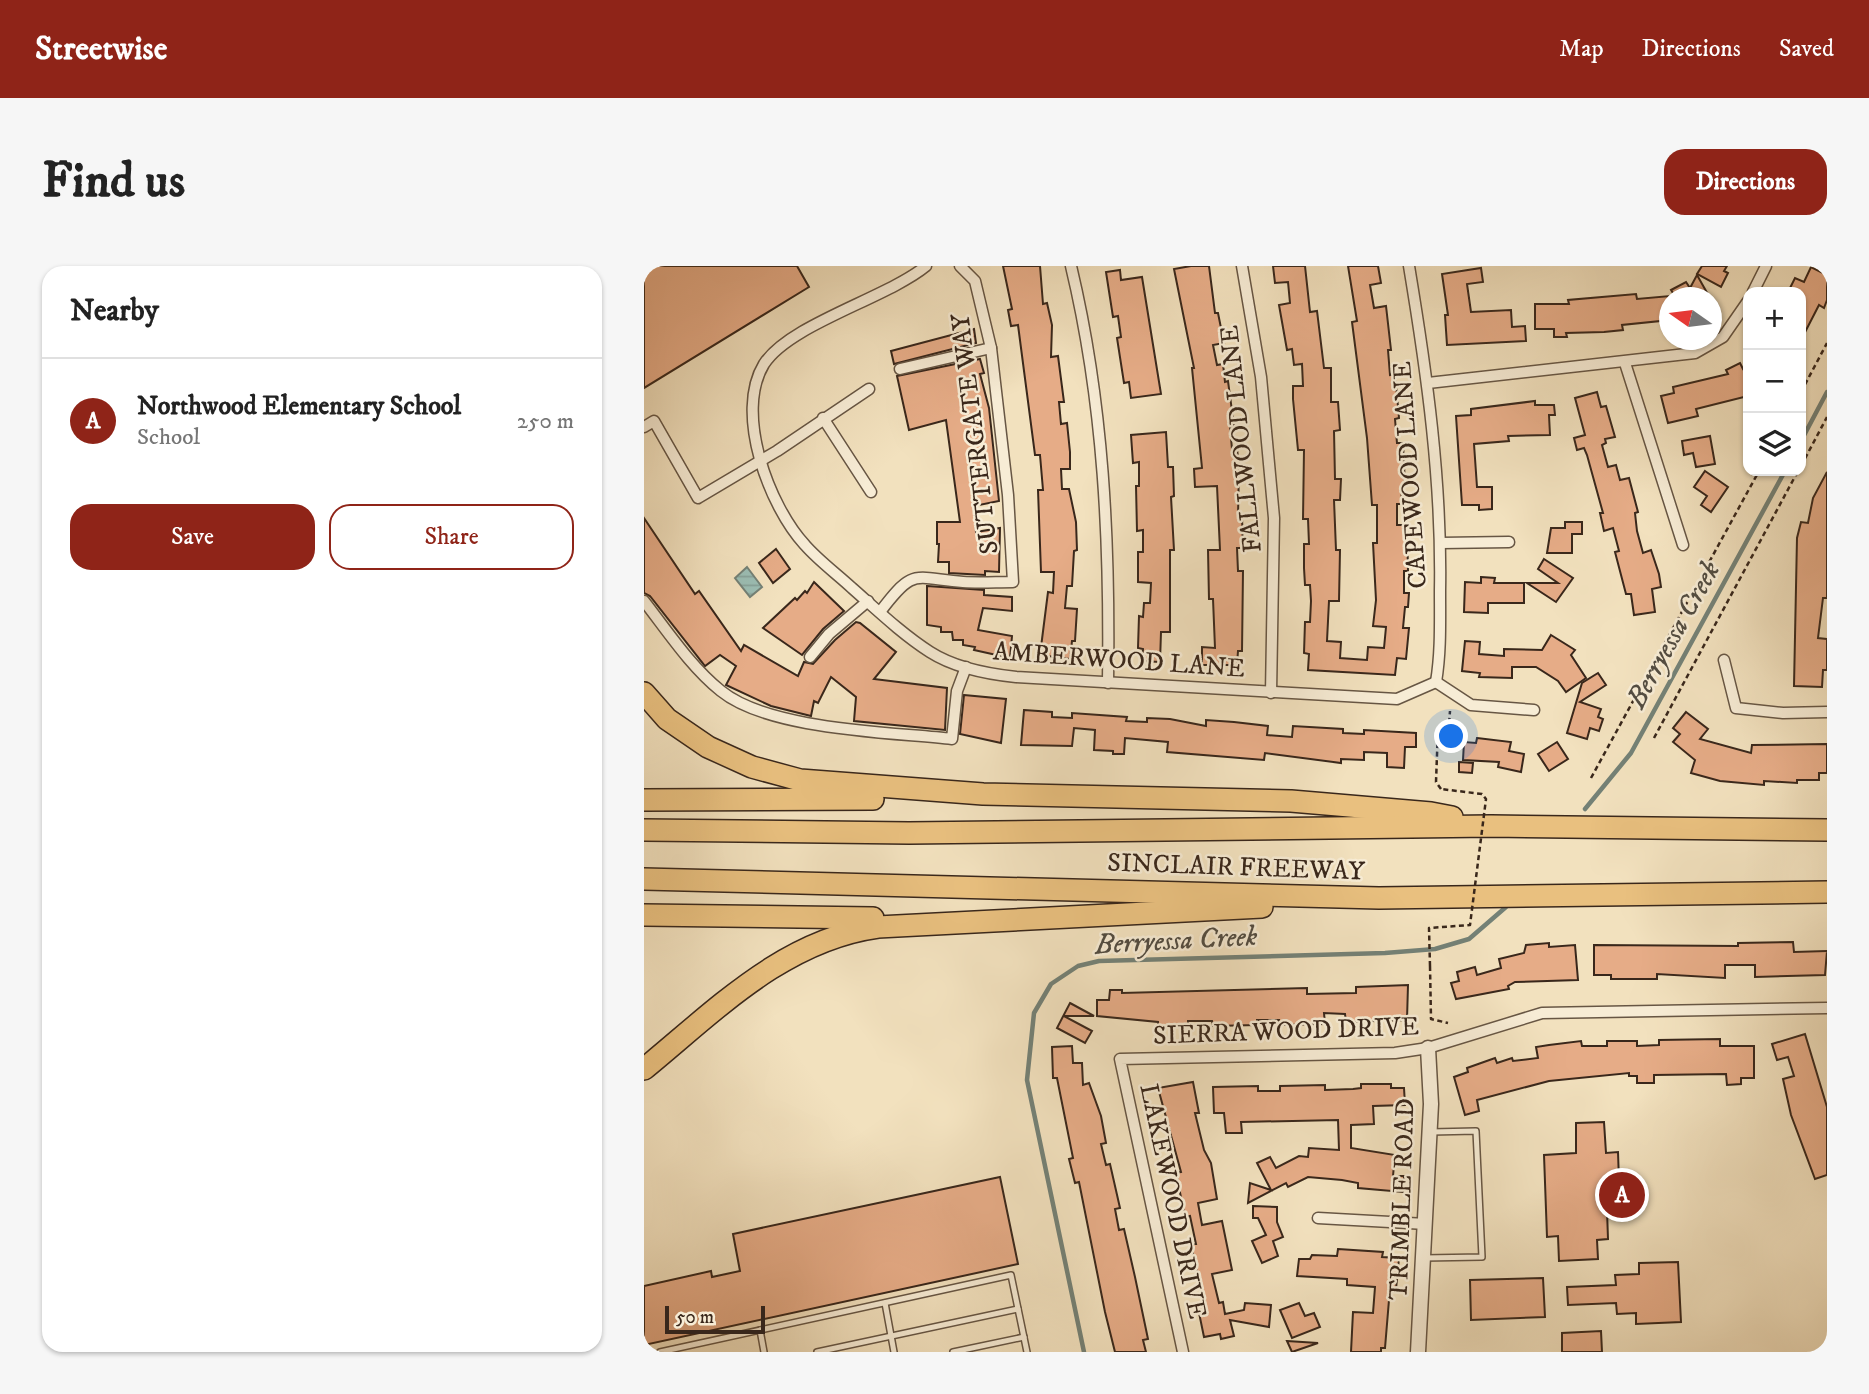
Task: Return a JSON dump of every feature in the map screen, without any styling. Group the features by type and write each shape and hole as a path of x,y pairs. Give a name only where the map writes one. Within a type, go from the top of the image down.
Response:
{"highway":[{"path":"644,693 667,719 694,739 737,762 769,773 818,782 984,794 1291,801 1431,813 1492,826"},
{"path":"644,800 932,798 984,794"},
{"name":"SINCLAIR FREEWAY","path":"644,830 909,833 1492,826 1827,830"},
{"name":"SINCLAIR FREEWAY","path":"644,880 1379,898 1827,892"},
{"path":"644,1069 767,970 805,948 859,930 1379,898"},
{"path":"644,915 1001,920"}],"street":[{"name":"AMBERWOOD LANE","path":"926,266 911,278 851,306 786,344 766,361 754,382 750,406 754,434 776,500 804,544 880,612 932,653 966,667 1003,676 1397,699 1436,682"},
{"name":"SUTTERGATE WAY","path":"880,612 900,586 914,578 927,575 962,582 1013,582 1008,495 991,348 975,281 960,266"},
{"path":"1071,266 1099,412 1108,530 1108,683"},
{"name":"FALLWOOD LANE","path":"1242,266 1261,377 1274,518 1271,693"},
{"name":"CAPEWOOD LANE","path":"1409,266 1428,383 1441,544 1440,659 1436,682"},
{"path":"1756,287 1766,266"},
{"path":"1428,383 1625,363 1695,353 1723,337 1743,307"},
{"path":"900,369 991,348"},
{"path":"1625,363 1683,545"},
{"path":"644,427 654,421 698,498 869,389"},
{"path":"823,418 871,492"},
{"path":"1441,544 1509,541"},
{"path":"644,601 680,648 722,692 766,714 821,725 952,739 957,691 966,667"},
{"path":"810,657 829,634 868,601"},
{"path":"1724,660 1735,708 1783,713 1827,712"},
{"path":"1436,682 1471,705 1534,710"},
{"name":"SIERRA WOOD DRIVE","path":"1120,1059 1395,1052 1428,1048 1542,1013 1827,1008"},
{"name":"TRIMBLE ROAD","path":"1418,1352 1430,1132 1428,1048"},
{"name":"LAKEWOOD DRIVE","path":"1120,1059 1183,1352"},
{"path":"1318,1218 1426,1224"}],"lane":[{"path":"1424,1258 1482,1256 1475,1131 1430,1132"},
{"path":"660,1352 1011,1275 1027,1352"},
{"path":"885,1303 894,1352"},
{"path":"817,1352 1018,1309"},
{"path":"760,1330 764,1352"},
{"path":"953,1352 1024,1337"}],"path":[{"path":"1806,383 1827,343"},
{"path":"1806,457 1827,417"},
{"path":"1591,778 1756,476"},
{"path":"1654,738 1795,476"},
{"path":"1448,1023 1431,1019 1429,928 1470,925 1486,799 1482,794 1441,789 1436,782 1438,729 1440,725 1449,724 1450,712"}],"water":[{"path":"747,567 762,587 750,597 735,578"}],"building":[{"path":"644,266 797,266 809,287 644,388"},
{"path":"1003,266 1040,266 1043,304 1047,303 1052,325 1051,357 1058,356 1064,402 1059,402 1061,424 1067,423 1070,452 1070,469 1061,469 1062,489 1069,489 1076,522 1077,550 1074,551 1072,586 1067,586 1065,608 1077,609 1075,641 1072,641 1070,659 1040,655 1048,592 1053,593 1054,572 1041,572 1038,490 1043,490 1040,455 1035,455 1018,325 1011,326 1008,310 1012,309"},
{"path":"1209,266 1215,313 1218,313 1224,343 1213,345 1217,365 1223,364 1225,382 1228,381 1234,426 1230,427 1232,449 1237,449 1239,466 1238,517 1242,517 1243,548 1237,548 1238,571 1243,571 1242,651 1238,651 1237,665 1202,665 1202,647 1215,648 1213,599 1209,599 1208,550 1220,550 1217,486 1195,487 1194,469 1202,468 1194,368 1174,269"},
{"path":"1273,266 1305,266 1310,312 1317,311 1324,368 1331,368 1331,402 1338,402 1340,430 1334,431 1335,479 1341,479 1340,500 1334,500 1336,550 1340,550 1339,601 1329,601 1327,641 1341,642 1340,658 1367,660 1368,647 1384,648 1386,627 1373,626 1376,600 1373,543 1377,543 1377,505 1372,505 1367,438 1352,322 1357,321 1348,266 1378,266 1381,283 1370,285 1374,308 1386,306 1391,350 1388,350 1390,375 1395,374 1399,418 1395,419 1397,443 1403,443 1405,486 1401,486 1402,504 1397,504 1397,525 1407,525 1408,571 1404,571 1404,593 1409,593 1403,628 1409,628 1406,659 1397,658 1395,675 1308,670 1309,654 1304,653 1305,622 1310,622 1311,601 1310,585 1305,585 1304,544 1309,544 1308,519 1303,519 1304,450 1298,450 1293,399 1293,386 1303,386 1302,364 1294,365 1292,349 1287,350 1279,305 1290,303 1288,282 1275,283"},
{"path":"1702,266 1727,266 1724,271 1728,273 1721,287 1697,274"},
{"path":"1811,267 1827,275 1827,300 1824,308 1819,305 1806,330 1806,287 1790,287 1795,278 1804,282"},
{"path":"1481,268 1483,282 1467,284 1471,312 1511,310 1512,327 1525,326 1526,341 1447,345 1445,315 1448,315 1442,274"},
{"path":"1120,270 1121,280 1142,277 1161,394 1131,398 1129,382 1124,383 1117,338 1121,337 1118,316 1113,317 1106,272"},
{"path":"1697,275 1704,287 1691,287"},
{"path":"1686,282 1689,287 1677,287"},
{"path":"1636,294 1637,299 1659,297 1659,321 1622,325 1623,330 1566,333 1567,337 1554,337 1554,329 1535,329 1535,304 1569,304 1568,300"},
{"path":"974,329 976,343 894,364 891,351"},
{"path":"980,359 984,373 980,374 989,408 999,501 974,506 976,532 1000,528 999,572 985,571 985,575 949,573 949,562 938,562 937,522 960,522 946,420 909,430 897,376"},
{"path":"1740,363 1743,369 1743,397 1696,409 1698,416 1668,423 1661,396 1674,393 1673,387 1728,374 1726,370"},
{"path":"1597,392 1601,407 1606,406 1615,437 1605,439 1606,443 1602,445 1608,467 1616,465 1620,480 1629,478 1638,512 1635,513 1637,531 1643,553 1651,550 1659,574 1661,587 1652,589 1655,612 1634,615 1631,594 1626,594 1615,552 1619,551 1613,528 1604,531 1600,513 1603,513 1587,455 1584,448 1577,450 1574,438 1585,435 1575,398"},
{"path":"1535,401 1535,405 1554,405 1555,415 1549,415 1550,435 1508,436 1509,441 1474,444 1477,487 1492,487 1492,509 1479,510 1479,505 1462,505 1456,416 1471,415 1471,409"},
{"path":"1166,432 1168,467 1173,467 1174,496 1171,497 1174,550 1170,550 1170,632 1161,632 1160,662 1142,661 1143,649 1138,648 1139,616 1143,617 1144,603 1150,603 1151,583 1138,582 1138,552 1143,552 1143,530 1137,531 1136,486 1139,486 1139,462 1133,463 1131,435"},
{"path":"1710,436 1715,464 1696,467 1693,453 1684,455 1682,441"},
{"path":"1705,471 1728,487 1711,512 1701,505 1707,496 1694,487"},
{"path":"1827,472 1827,598 1823,598 1818,638 1827,639 1827,670 1823,670 1822,687 1794,686 1797,538 1801,522 1808,523 1813,498"},
{"path":"644,518 695,594 699,591 741,651 744,645 798,676 804,662 813,664 835,640 856,622 860,623 896,652 874,679 947,688 945,730 854,721 856,697 831,677 818,703 814,701 811,716 771,706 726,685 736,666 720,655 705,666 650,596 644,593"},
{"path":"1565,522 1582,522 1582,534 1572,534 1572,553 1547,553 1551,528 1565,528"},
{"path":"776,549 790,569 773,583 759,563"},
{"path":"1544,559 1573,578 1556,602 1527,583 1558,583 1538,569"},
{"path":"1481,577 1495,578 1494,583 1524,583 1524,603 1488,603 1488,613 1464,612 1465,582 1481,583"},
{"path":"814,582 844,611 823,629 802,655 763,628 795,598 797,600 805,591 807,593"},
{"path":"927,586 984,590 984,595 1012,597 1012,611 983,608 978,630 1012,636 1010,658 974,650 975,647 963,645 963,640 953,640 952,632 941,632 941,627 927,625"},
{"path":"1551,635 1575,650 1571,655 1586,678 1566,692 1558,681 1536,667 1512,667 1512,678 1479,677 1480,673 1462,671 1465,641 1480,642 1479,654 1504,656 1504,649 1542,650"},
{"path":"1598,673 1606,685 1580,702 1601,709 1598,717 1603,719 1599,731 1590,728 1587,739 1567,733 1582,683"},
{"path":"964,695 1006,699 1001,743 960,734"},
{"path":"1024,710 1052,712 1052,717 1072,718 1072,713 1127,717 1126,721 1170,719 1206,726 1206,720 1234,722 1268,726 1267,735 1292,737 1293,726 1343,729 1343,733 1364,734 1364,730 1416,733 1416,747 1405,747 1404,768 1387,767 1387,753 1364,752 1364,760 1341,759 1341,763 1265,753 1264,760 1167,752 1168,742 1125,738 1124,754 1113,754 1113,751 1094,750 1095,730 1074,728 1072,746 1021,745"},
{"path":"1686,712 1708,729 1700,739 1751,753 1752,745 1827,744 1827,773 1819,773 1819,780 1797,780 1797,783 1764,781 1764,785 1720,781 1691,773 1695,760 1673,742 1680,734 1673,728"},
{"path":"1477,738 1511,742 1509,751 1524,754 1521,772 1498,767 1499,762 1463,760 1464,742 1476,743"},
{"path":"1557,742 1568,759 1549,771 1538,754"},
{"path":"1459,762 1473,763 1472,773 1459,772"},
{"path":"1793,942 1794,952 1827,951 1825,975 1755,977 1755,965 1725,965 1725,978 1657,974 1657,979 1611,979 1611,975 1594,975 1594,945 1738,946 1738,943"},
{"path":"1549,943 1549,947 1575,945 1578,980 1515,982 1508,986 1509,989 1456,999 1451,983 1459,981 1457,972 1475,967 1477,975 1501,968 1499,959 1524,953 1526,945"},
{"path":"1408,985 1407,1020 1346,1022 1345,1014 1324,1013 1325,1024 1279,1025 1279,1020 1257,1020 1257,1025 1213,1026 1212,1021 1188,1021 1188,1026 1158,1028 1158,1022 1097,1016 1097,1000 1109,1000 1110,990 1122,990 1122,993 1307,988 1307,994 1356,993 1356,987"},
{"path":"1070,1003 1094,1016 1064,1016 1092,1031 1085,1043 1057,1028"},
{"path":"1805,1034 1827,1107 1827,1175 1815,1179 1791,1115 1783,1079 1794,1076 1788,1057 1777,1060 1772,1044"},
{"path":"1720,1039 1720,1046 1754,1046 1754,1078 1741,1078 1741,1084 1727,1085 1726,1074 1654,1075 1654,1083 1637,1083 1637,1076 1629,1076 1629,1073 1549,1081 1477,1100 1479,1111 1465,1115 1454,1077 1468,1072 1467,1068 1495,1058 1497,1063 1512,1058 1513,1061 1538,1058 1536,1047 1549,1045 1581,1041 1582,1046 1607,1046 1607,1041 1637,1041 1637,1046 1659,1045 1659,1040"},
{"path":"1072,1046 1073,1063 1082,1063 1083,1085 1089,1083 1101,1116 1106,1143 1101,1144 1106,1165 1110,1164 1120,1208 1115,1209 1119,1230 1124,1229 1135,1277 1148,1339 1143,1340 1146,1352 1115,1352 1105,1312 1079,1182 1075,1183 1069,1159 1073,1158 1057,1078 1053,1078 1052,1047"},
{"path":"1193,1082 1199,1113 1195,1113 1204,1150 1211,1163 1217,1199 1198,1203 1202,1225 1222,1221 1232,1270 1212,1274 1219,1303 1223,1302 1225,1314 1244,1310 1245,1303 1271,1305 1269,1327 1230,1320 1234,1336 1221,1339 1220,1334 1204,1337 1198,1308 1204,1306 1191,1244 1196,1244 1190,1216 1185,1217 1176,1173 1181,1172 1158,1088"},
{"path":"1361,1084 1391,1084 1391,1088 1404,1088 1405,1105 1373,1106 1374,1124 1351,1125 1351,1148 1395,1155 1393,1176 1404,1176 1403,1192 1358,1188 1358,1183 1308,1177 1288,1187 1286,1183 1248,1203 1250,1183 1271,1190 1257,1163 1270,1157 1276,1168 1299,1156 1308,1157 1309,1148 1339,1150 1338,1120 1241,1122 1242,1133 1226,1133 1224,1113 1214,1113 1213,1087 1258,1086 1258,1091 1280,1091 1280,1086 1325,1085 1325,1090 1361,1088"},
{"path":"1604,1122 1606,1153 1618,1152 1619,1181 1606,1181 1608,1239 1597,1240 1598,1259 1559,1261 1558,1236 1547,1237 1544,1155 1576,1153 1576,1123"},
{"path":"1000,1177 1018,1264 644,1345 644,1286 711,1271 712,1277 740,1271 733,1234"},
{"path":"1253,1206 1277,1207 1277,1222 1283,1237 1273,1241 1278,1256 1262,1263 1252,1241 1266,1235 1258,1218 1253,1218"},
{"path":"1338,1249 1383,1252 1382,1257 1399,1258 1396,1289 1390,1288 1385,1348 1381,1348 1381,1352 1351,1352 1353,1312 1373,1313 1375,1287 1347,1285 1347,1279 1297,1276 1299,1259 1310,1259 1312,1255 1337,1256"},
{"path":"1678,1262 1681,1322 1636,1324 1636,1313 1617,1314 1616,1303 1568,1305 1567,1287 1616,1285 1615,1275 1639,1274 1639,1263"},
{"path":"1543,1278 1545,1317 1471,1320 1470,1280"},
{"path":"1299,1303 1305,1316 1314,1313 1320,1327 1292,1338 1280,1310"},
{"path":"1601,1331 1602,1352 1562,1352 1562,1333"},
{"path":"1287,1341 1318,1343 1292,1352"}],"waterway":[{"name":"Berryessa Creek","path":"1806,432 1827,392"},
{"name":"Berryessa Creek","path":"1585,809 1631,753 1782,476"},
{"name":"Berryessa Creek","path":"1084,1352 1027,1080 1034,1013 1051,984 1078,966 1099,961 1385,953 1435,949 1469,939 1506,907"}],"place":[{"name":"Northwood Elementary School","path":"1622,1195"}]}
